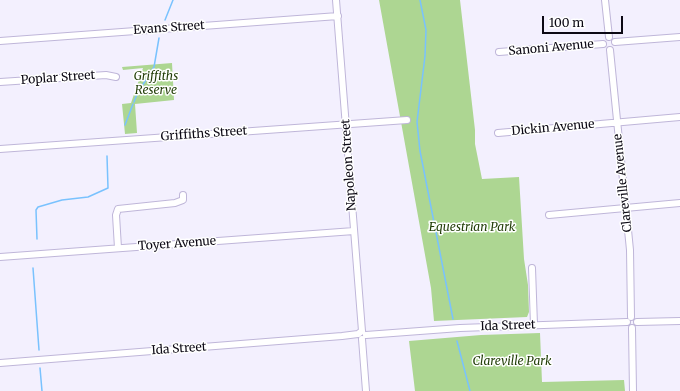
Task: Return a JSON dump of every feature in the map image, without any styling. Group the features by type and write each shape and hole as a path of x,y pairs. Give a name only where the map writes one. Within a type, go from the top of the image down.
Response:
{"street":[{"name":"Napoleon Street","path":"336,0 366,391"},
{"path":"605,0 608,37"},
{"name":"Evans Street","path":"0,41 338,16"},
{"path":"608,37 612,38 615,42"},
{"path":"608,37 604,40 604,47 610,50 613,48 615,42"},
{"path":"615,42 680,37"},
{"name":"Sanoni Avenue","path":"499,52 603,44"},
{"name":"Clareville Avenue","path":"610,50 630,250 631,317"},
{"name":"Poplar Street","path":"0,82 106,75 116,77"},
{"name":"Dickin Avenue","path":"498,133 680,117"},
{"name":"Griffiths Street","path":"0,149 407,120"},
{"path":"118,248 116,215 118,209 175,203 183,200 183,195"},
{"path":"549,215 680,203"},
{"name":"Toyer Avenue","path":"0,257 354,231"},
{"path":"532,268 534,325"},
{"path":"632,328 626,322 631,317 636,319 637,322 680,321"},
{"name":"Ida Street","path":"0,363 460,328 626,322"},
{"path":"633,391 632,328 637,322"}],"green space":[{"name":"Equestrian Park","path":"379,0 460,0 475,130 475,144 482,179 519,177 524,259 528,285 529,312 527,317 434,321 431,288"},
{"name":"Griffiths Reserve","path":"172,63 174,100 135,104 137,133 125,134 122,104 131,103 143,68 123,70 122,67"},
{"name":"Clareville Park","path":"540,333 542,382 624,380 625,391 415,391 409,341 481,335"}],"waterway":[{"path":"165,20 173,0"},
{"path":"420,0 426,30 425,56 417,122 420,151 453,319"},
{"path":"134,102 137,94 154,67 159,38"},
{"path":"125,125 133,104"},
{"path":"37,239 36,210 38,207 62,200 88,197 108,188 107,156"},
{"path":"33,268 39,350"},
{"path":"457,341 470,391"},
{"path":"40,368 42,391"}]}
